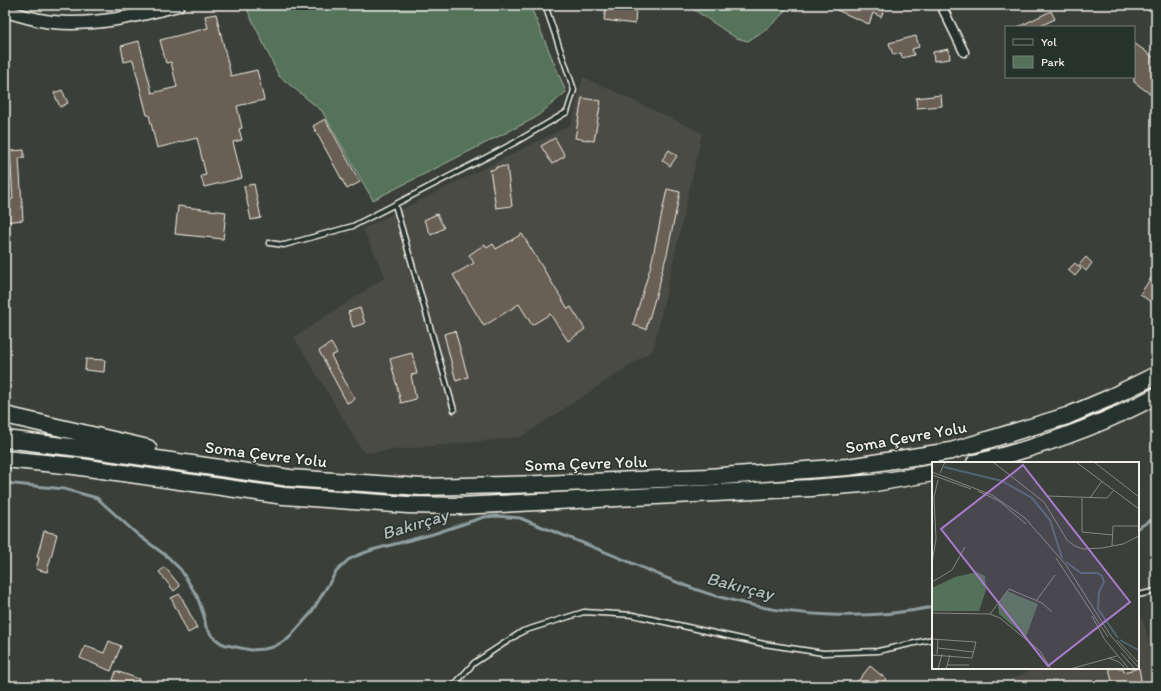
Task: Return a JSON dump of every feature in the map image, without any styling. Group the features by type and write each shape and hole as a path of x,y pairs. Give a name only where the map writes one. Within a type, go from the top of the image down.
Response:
{"highway":[{"name":"Soma Çevre Yolu","path":"5,439 290,478 421,487 542,484 708,477 848,468 951,451 1067,416 1107,399 1156,375"},
{"path":"979,462 1050,442 1130,410 1156,396"},
{"path":"5,415 157,450 205,466"},
{"name":"Soma Çevre Yolu","path":"5,459 74,466 284,496 408,505 460,506 811,488 875,483 932,473"},
{"path":"5,470 142,481 183,481"}],"street":[{"path":"5,11 35,19 72,23 116,19 178,5"},
{"path":"941,5 964,52"}],"lane":[{"path":"269,243 284,245 353,226 514,143 567,112 574,90 545,5"},
{"path":"395,205 454,410"},
{"path":"1139,595 1156,591"},
{"path":"453,686 474,663 523,631 584,612 633,615 764,644 823,653 878,651 932,639"}],"shaded area":[{"path":"583,77 702,133 653,350 521,437 364,453 294,337 386,277 363,229 571,125"},
{"path":"1142,618 1156,669 1156,686 997,686 1034,669 1139,669 1139,620"}],"green space":[{"path":"245,5 530,5 566,92 535,118 373,200 322,111 279,76"},
{"path":"687,5 788,5 776,21 748,41 736,38"}],"building":[{"path":"825,5 886,5 881,17 873,13 869,24"},
{"path":"606,6 636,9 635,24 604,20"},
{"path":"1051,11 1055,19 1040,26 1020,26"},
{"path":"216,14 231,76 257,70 264,100 237,106 242,128 239,129 242,140 233,142 242,178 204,187 201,176 206,175 197,138 157,148 133,60 124,62 121,46 139,41 152,93 177,87 171,62 166,63 160,40 208,28 205,16"},
{"path":"916,36 919,47 912,49 914,55 902,58 901,53 893,55 889,43"},
{"path":"1135,44 1156,59 1156,98 1134,82"},
{"path":"949,49 950,59 934,61 933,52"},
{"path":"62,90 68,103 60,107 54,93"},
{"path":"941,95 942,106 917,108 916,98"},
{"path":"582,98 601,101 594,141 575,138"},
{"path":"325,119 360,182 347,189 313,126"},
{"path":"555,138 565,156 552,164 541,146"},
{"path":"24,150 24,158 19,158 23,220 5,222 5,200 13,199 10,151"},
{"path":"669,150 677,156 670,166 662,160"},
{"path":"507,166 512,206 496,208 490,170 496,169 496,167"},
{"path":"254,184 261,218 251,220 244,186"},
{"path":"667,189 680,192 667,254 646,329 633,325 651,265"},
{"path":"178,206 226,212 223,239 175,234"},
{"path":"437,214 444,228 431,235 424,220"},
{"path":"522,234 568,309 571,307 585,329 568,341 550,314 532,325 519,304 484,326 453,275 474,263 469,255 485,244 487,248 493,244 496,249"},
{"path":"1086,257 1092,263 1086,271 1079,265"},
{"path":"1075,263 1081,269 1075,276 1068,270"},
{"path":"1156,271 1156,306 1140,294"},
{"path":"360,308 365,323 353,327 348,312"},
{"path":"455,331 468,377 456,381 444,334"},
{"path":"331,343 337,353 331,356 355,399 347,403 319,351"},
{"path":"412,353 417,374 411,375 416,399 401,403 390,359"},
{"path":"86,359 105,360 104,372 85,370"},
{"path":"44,531 57,534 47,572 36,569 39,558 37,557"},
{"path":"165,567 180,586 174,591 159,572"},
{"path":"180,594 197,628 188,633 171,598"},
{"path":"109,641 121,646 111,671 80,658 85,646 104,653"},
{"path":"870,666 886,679 881,686 854,686"},
{"path":"1139,668 1142,686 1113,686 1109,669 1123,669 1124,672"},
{"path":"116,671 139,679 137,686 132,686 113,680"}],"waterway":[{"name":"Bakırçay","path":"5,483 64,489 97,498 138,535 168,557 181,570 197,596 206,627 212,636 226,645 251,650 273,647 288,639 311,613 336,572 348,560 372,550 433,534 484,517 496,516 520,518 691,588 746,604 799,613 826,615 880,614 932,607"},
{"name":"Bakırçay","path":"1139,527 1156,517"}]}
